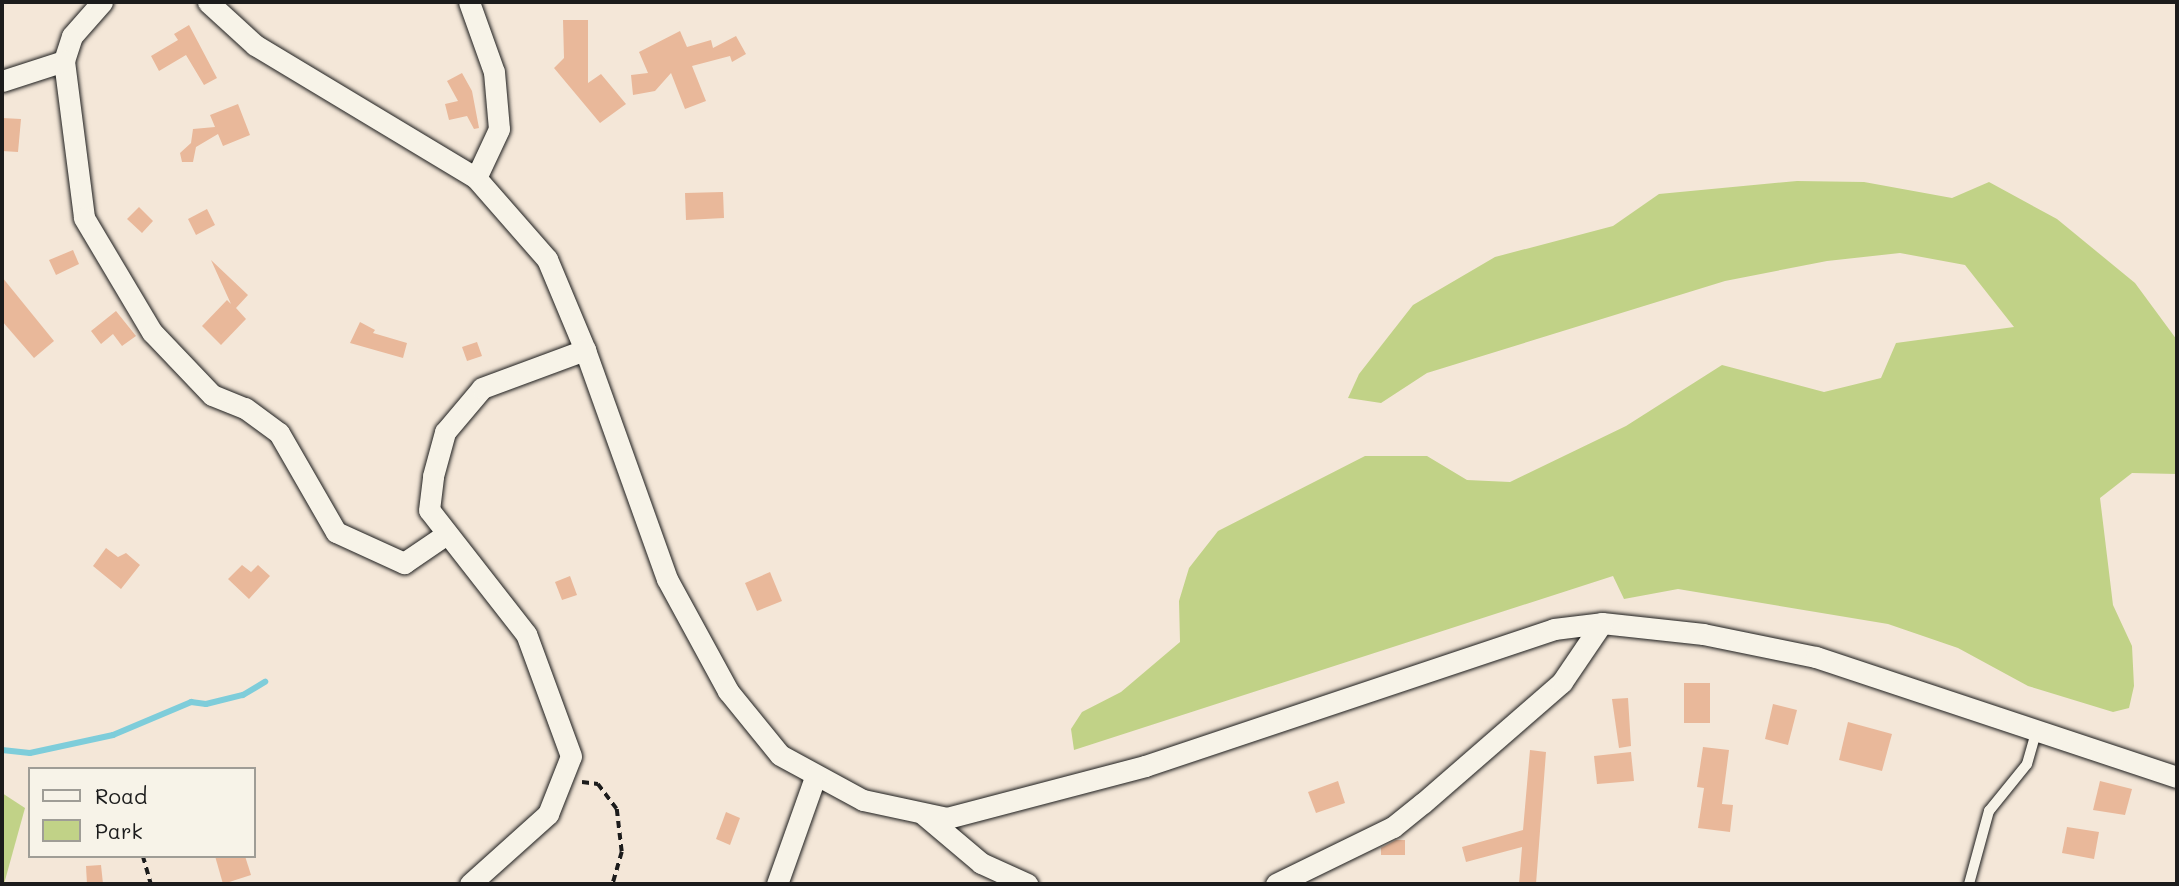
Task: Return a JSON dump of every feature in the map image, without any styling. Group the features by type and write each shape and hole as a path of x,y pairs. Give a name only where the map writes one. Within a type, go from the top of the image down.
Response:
{"street":[{"path":"102,2 72,36 64,61 84,218 152,332 212,395 245,408 279,433 337,532 404,563 445,534"},
{"path":"208,2 255,45 476,178 547,259 585,350 673,590 728,691 780,755 815,777 863,800 947,818 1145,766 1553,629 1602,623 1703,634 1816,657 2037,728 2177,777"},
{"path":"469,2 494,72 499,129 476,178"},
{"path":"2,81 64,61"},
{"path":"470,884 548,814 571,756 526,635 429,510 445,432 482,388 585,350"},
{"path":"1276,884 1392,827 1423,803 1562,681 1602,623"},
{"path":"777,884 815,777"},
{"path":"923,814 981,863 1027,884"}],"lane":[{"path":"1969,884 1989,811 2027,764 2037,728"}],"path":[{"path":"561,780 598,784 617,809 622,852 613,884"},
{"path":"144,858 150,884"}],"green space":[{"path":"1797,181 1864,182 1952,198 1989,182 2057,219 2135,283 2177,340 2177,474 2132,473 2100,498 2113,605 2132,646 2134,686 2129,708 2113,712 2028,686 1958,648 1888,624 1678,589 1624,599 1613,576 1074,750 1071,729 1082,712 1121,692 1180,642 1179,601 1189,568 1218,531 1365,456 1427,456 1467,480 1510,482 1626,426 1722,365 1824,392 1881,378 1896,343 2014,327 1965,265 1900,253 1827,261 1725,281 1427,373 1381,403 1348,398 1359,374 1413,305 1495,257 1613,226 1659,194"},
{"path":"2,793 25,808 4,884 2,884"}],"building":[{"path":"563,20 588,20 588,83 601,74 626,104 600,123 554,68 564,58"},
{"path":"189,25 217,78 204,85 186,55 159,71 151,56 178,40 174,34"},
{"path":"680,31 687,47 711,40 713,48 736,36 746,54 732,62 730,56 692,66 706,101 685,109 671,73 655,91 633,95 631,75 648,73 639,52"},
{"path":"462,73 472,91 479,128 474,129 467,116 449,120 445,104 458,101 447,81"},
{"path":"238,104 250,135 223,146 218,134 196,147 193,162 182,162 180,153 191,143 193,129 215,127 210,115"},
{"path":"2,118 21,119 18,152 2,151"},
{"path":"723,192 724,218 686,220 685,193"},
{"path":"139,207 153,221 142,233 127,219"},
{"path":"207,209 215,225 196,235 188,219"},
{"path":"73,250 79,264 56,275 49,260"},
{"path":"211,260 248,295 236,308 246,319 221,345 202,326 227,300 231,304"},
{"path":"2,277 54,341 34,358 2,321"},
{"path":"116,311 136,336 122,346 113,334 101,344 91,331"},
{"path":"360,322 375,330 373,333 407,343 403,358 350,343"},
{"path":"477,342 482,356 467,361 462,347"},
{"path":"106,548 118,557 126,553 140,565 121,589 93,566"},
{"path":"242,565 251,572 258,565 270,576 249,599 228,579"},
{"path":"770,572 782,601 757,611 745,583"},
{"path":"570,576 577,595 562,600 555,582"},
{"path":"1684,683 1710,683 1710,723 1684,723"},
{"path":"1628,698 1631,746 1619,748 1612,699"},
{"path":"1773,704 1797,710 1788,745 1765,739"},
{"path":"1848,722 1892,734 1882,771 1839,760"},
{"path":"1703,747 1729,750 1722,804 1733,805 1730,832 1698,828 1704,788 1697,787"},
{"path":"1530,750 1546,752 1536,884 1519,884 1522,847 1466,862 1462,847 1523,830"},
{"path":"1631,752 1634,781 1597,784 1594,756"},
{"path":"1338,781 1345,803 1316,813 1308,792"},
{"path":"2100,781 2132,789 2125,815 2093,810"},
{"path":"726,812 740,818 730,845 716,839"},
{"path":"2067,827 2099,832 2094,859 2062,853"},
{"path":"1396,840 1405,840 1405,855 1381,855 1381,848"},
{"path":"216,858 246,858 251,875 223,884"},
{"path":"101,865 103,884 87,884 86,866"}],"waterway":[{"path":"2,750 30,753 113,735 191,702 206,704 243,695 265,682"}]}
